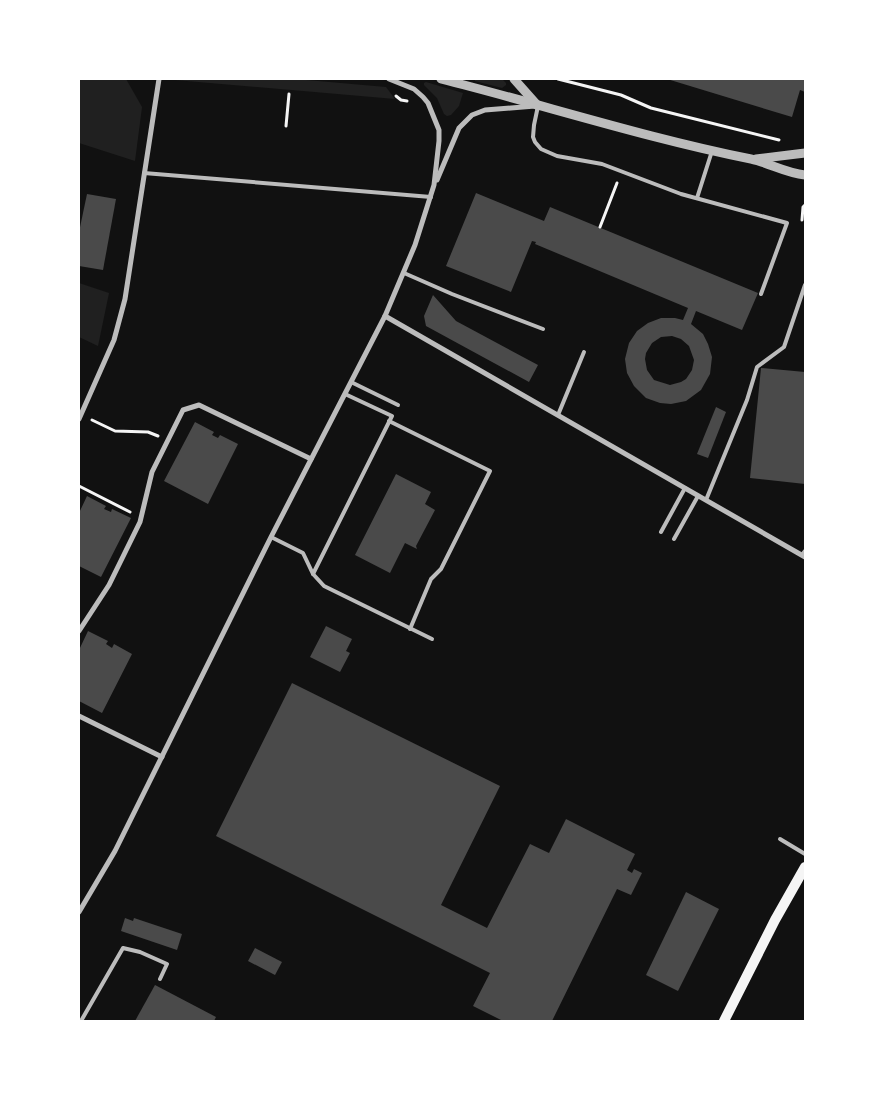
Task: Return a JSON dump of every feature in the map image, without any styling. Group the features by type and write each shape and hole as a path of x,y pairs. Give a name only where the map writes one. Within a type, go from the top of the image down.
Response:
{"main road":[{"path":"724,1021 775,920 805,867"},
{"path":"732,1021 738,995"}],"street":[{"path":"80,417 114,340 125,299 159,79"},
{"path":"79,912 115,851 271,537 385,316 404,273 434,185 439,133 428,103 414,89 390,79"},
{"path":"441,79 538,106 753,160 795,174 805,175"},
{"path":"514,79 538,106"},
{"path":"434,185 459,128 472,115 485,110 538,106"},
{"path":"753,160 805,153"},
{"path":"385,316 698,496 804,554"},
{"path":"79,631 108,585 141,518 152,472 183,410 198,405 310,460"},
{"path":"79,716 162,757"}],"lane":[{"path":"538,106 533,137 541,149 566,158 602,164 681,194 788,223 761,294"},
{"path":"697,198 712,151"},
{"path":"144,173 431,197"},
{"path":"404,273 452,294 543,329"},
{"path":"706,500 747,400 757,367 784,347 805,285"},
{"path":"558,415 584,352"},
{"path":"351,382 398,405"},
{"path":"313,574 392,416 345,394"},
{"path":"389,422 490,471 441,569 431,579 410,629"},
{"path":"661,532 685,488"},
{"path":"674,539 698,496"},
{"path":"271,537 303,553 313,574 324,586 432,639"},
{"path":"780,839 805,854"},
{"path":"81,1021 123,948 140,952 167,964 160,979"}],"path":[{"path":"558,79 621,95 652,108 782,141"},
{"path":"286,126 289,94"},
{"path":"600,227 617,182"},
{"path":"802,220 802,206 805,205"},
{"path":"80,417 115,431 148,432 167,441"},
{"path":"79,486 141,518"}],"shaded area":[{"path":"79,79 126,79 142,107 135,161 79,143"},
{"path":"295,79 386,87 395,99 175,80"},
{"path":"475,79 502,79 506,85 502,88 475,81"},
{"path":"426,82 463,93 459,106 451,115 447,116 444,114 437,98 424,85"},
{"path":"79,283 109,293 98,346 79,337"}],"building":[{"path":"667,79 805,79 805,92 800,90 792,117"},
{"path":"476,193 544,221 550,207 758,293 742,330 696,311 691,324 703,334 708,344 712,357 710,374 701,390 686,401 671,404 660,403 646,398 634,386 627,373 625,359 629,343 637,331 648,323 661,318 683,320 688,308 535,244 536,242 532,241 511,292 446,266","holes":["672,336 681,339 689,346 694,360 692,370 686,379 670,385 654,380 647,370 645,359 652,343 661,337"]},
{"path":"87,194 116,199 103,270 79,266 79,232"},
{"path":"433,295 456,321 538,365 529,382 426,326 424,316"},
{"path":"761,368 805,372 805,484 750,478"},
{"path":"716,407 726,412 708,458 697,454"},
{"path":"195,422 214,432 212,435 218,438 220,435 238,444 208,504 164,481"},
{"path":"396,474 431,492 425,504 435,510 416,546 417,549 405,543 390,573 355,555"},
{"path":"87,496 106,506 104,509 111,512 112,509 131,518 101,577 79,566 79,513"},
{"path":"326,626 352,639 346,651 350,653 340,672 310,657"},
{"path":"88,631 108,641 106,644 112,648 114,644 132,654 102,713 79,701 79,650"},
{"path":"292,683 500,786 441,905 487,928 530,844 549,853 566,819 635,854 627,870 632,873 634,869 642,873 631,895 617,889 552,1021 503,1021 473,1006 490,973 216,836"},
{"path":"686,892 719,909 678,991 646,975"},
{"path":"125,918 133,921 134,918 182,934 177,950 121,931"},
{"path":"255,948 282,962 275,975 248,961"},
{"path":"155,985 216,1017 214,1021 135,1021"}]}
